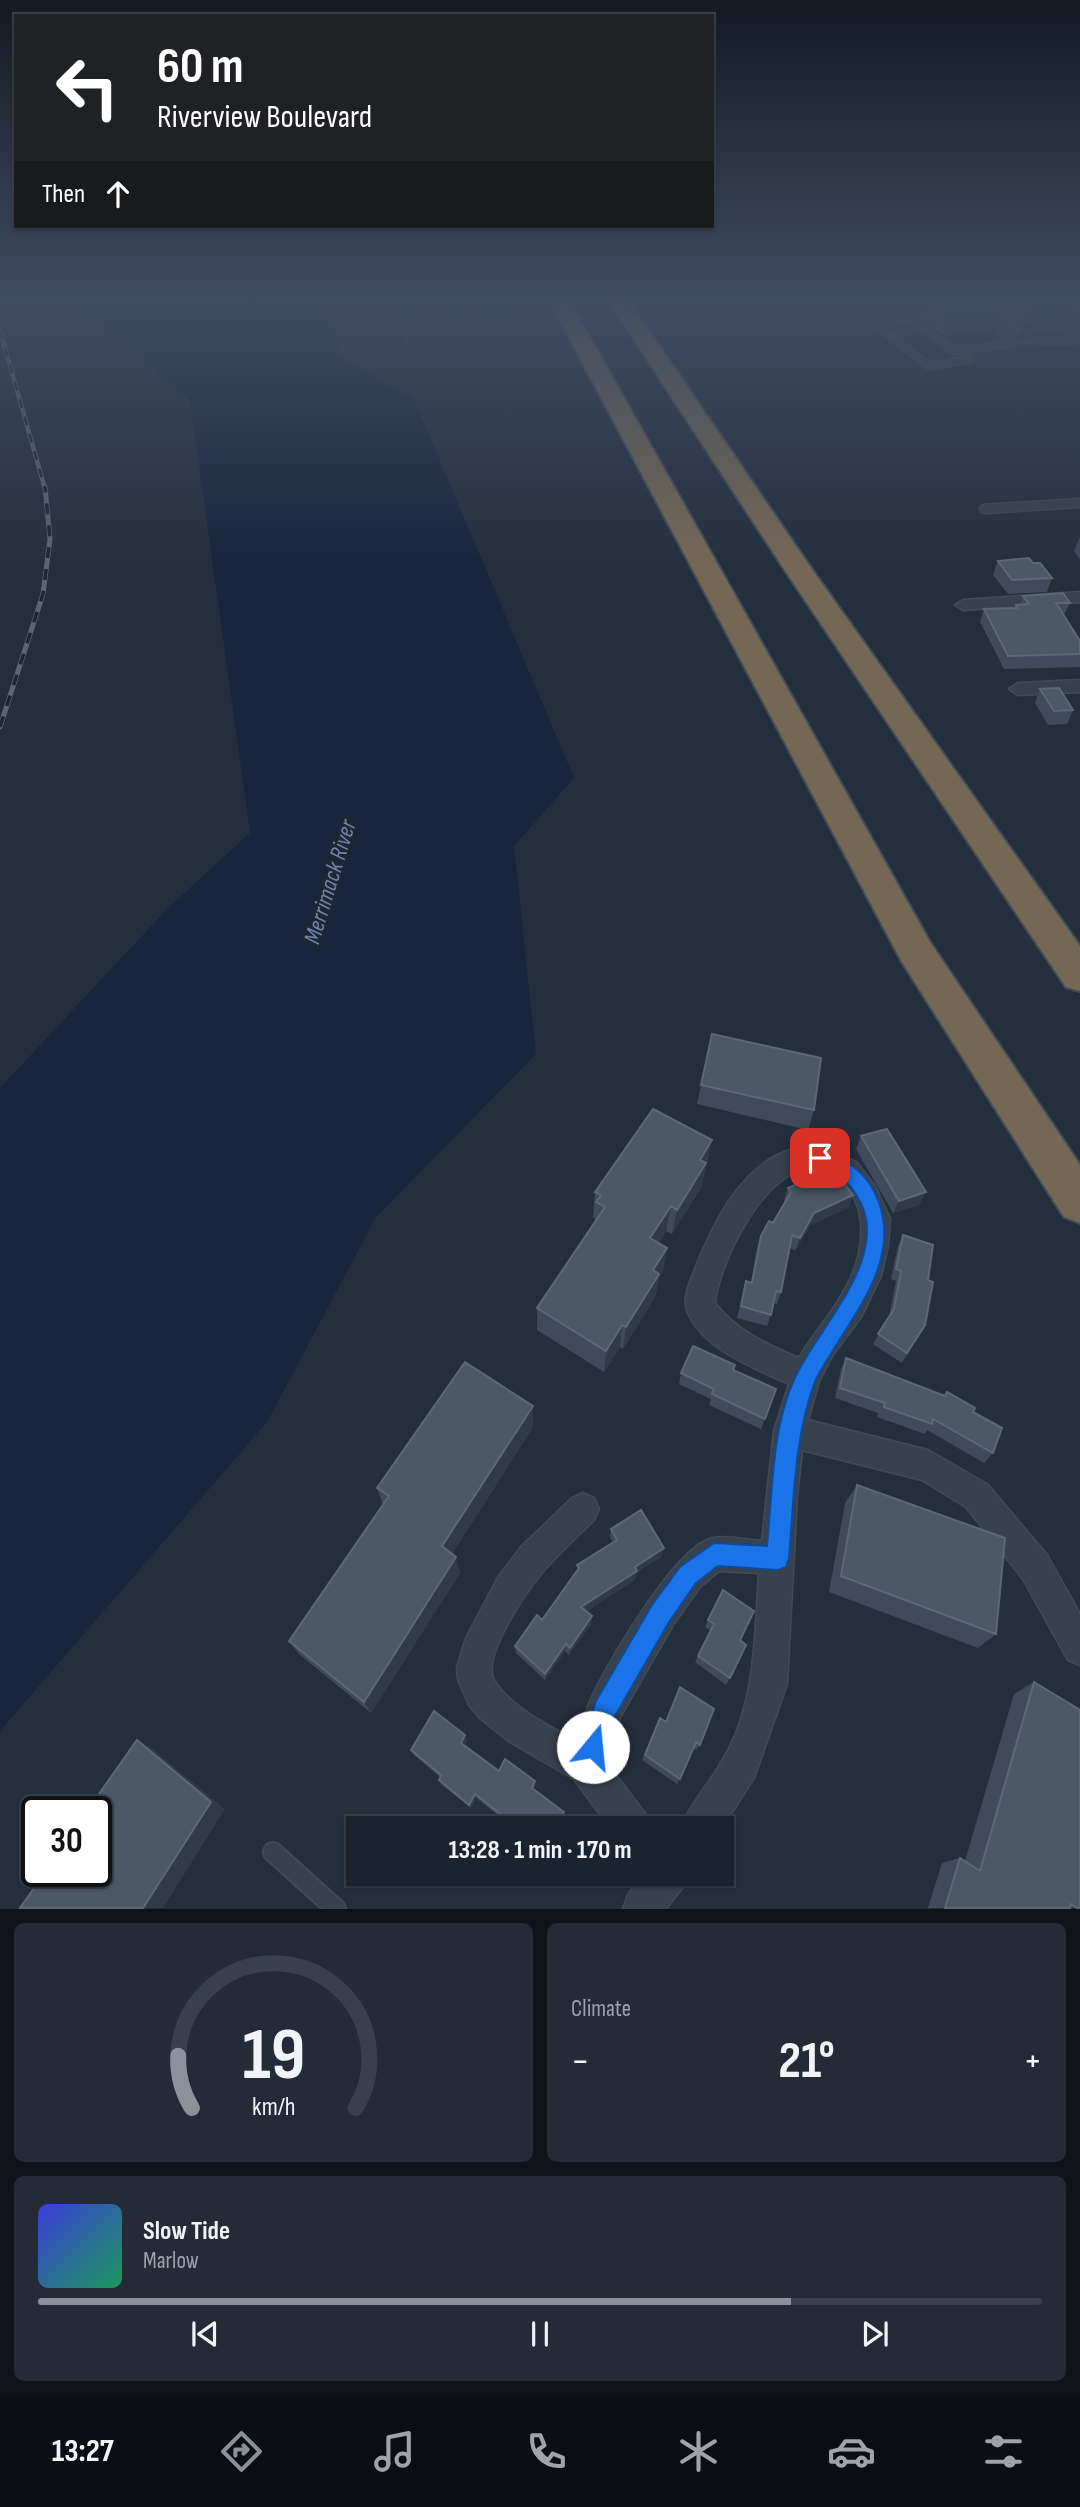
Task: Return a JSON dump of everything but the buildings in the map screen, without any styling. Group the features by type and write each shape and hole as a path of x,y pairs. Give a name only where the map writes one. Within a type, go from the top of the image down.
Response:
{"highway":[{"path":"607,389 916,952 1080,1203"},
{"path":"679,389 800,572 1080,976"}],"street":[{"path":"963,605 1080,597"},
{"path":"1018,689 1080,686"},
{"path":"708,1816 741,1765 769,1684 789,1430 806,1376 867,1276 874,1247 876,1219 866,1195 847,1170 820,1158 796,1159 772,1173 746,1198 719,1245 702,1287 700,1307 715,1327 756,1355 806,1376"},
{"path":"789,1430 928,1466 976,1496 1035,1567 1080,1648"},
{"path":"583,1509 525,1567 484,1634 473,1662 475,1679 497,1710 587,1766 624,1816"},
{"path":"587,1766 604,1710 661,1614 688,1575 714,1554 778,1558"},
{"path":"642,1909 659,1886"}],"lane":[{"path":"984,509 1080,503"},
{"path":"273,1852 336,1909"}],"water":[{"name":"Merrimack River","path":"177,389 396,389 414,399 574,778 514,846 536,1054 376,1217 267,1422 0,1731 0,1088 168,908 250,833 190,400"}],"railway":[{"path":"17,389 45,489"},
{"path":"0,727 43,594 50,539 45,487"}],"route":[{"path":"593,1747 604,1710 631,1662 688,1575 714,1554 778,1558 781,1496 789,1430 806,1376 867,1276 874,1247 876,1219 866,1195 847,1170 820,1158"}]}
